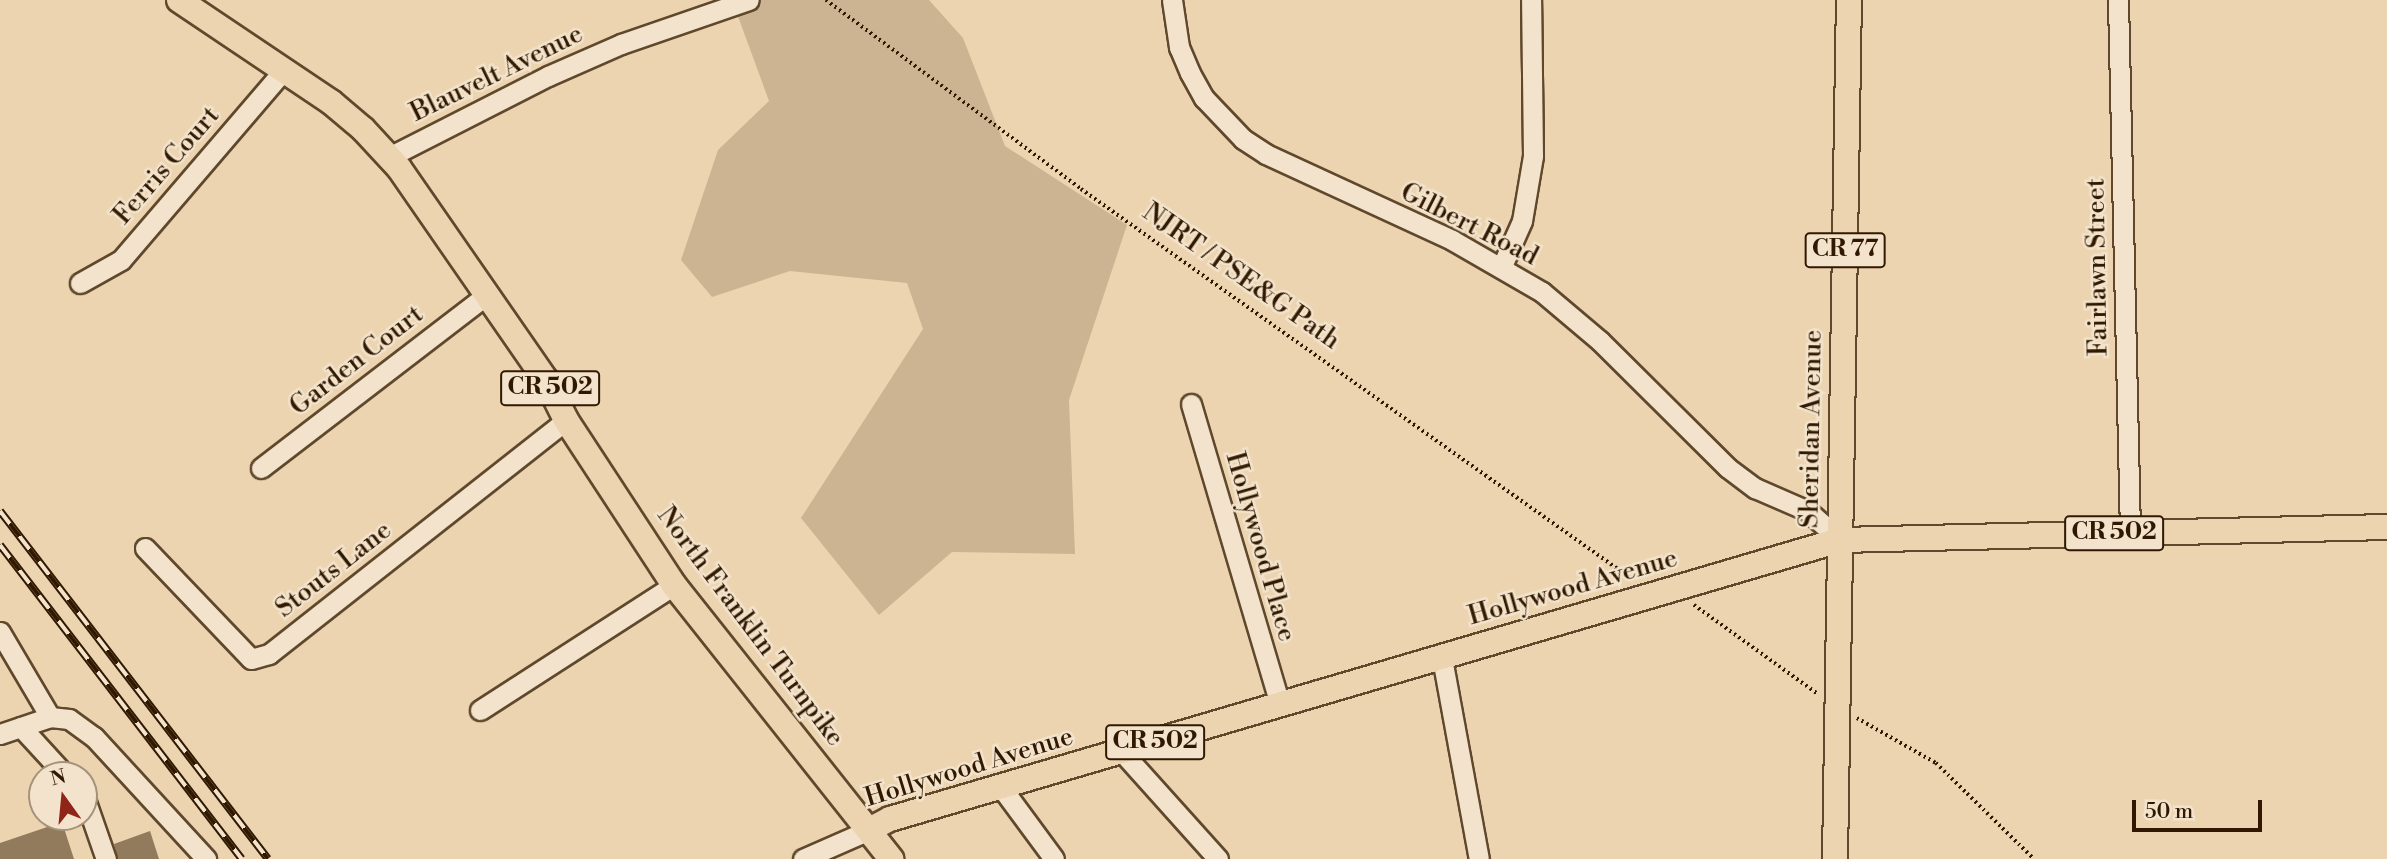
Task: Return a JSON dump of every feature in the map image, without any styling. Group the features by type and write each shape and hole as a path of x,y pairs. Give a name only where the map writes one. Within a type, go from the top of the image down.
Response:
{"main road":[{"name":"North Franklin Turnpike","path":"178,0 331,102 363,128 388,157 423,201 485,296 546,380 566,420 674,585 891,859"},
{"name":"Sheridan Avenue","path":"1835,859 1837,571 1840,540 1849,0"},
{"name":"Hollywood Avenue","path":"869,830 890,819 1840,540 2387,527"}],"street":[{"name":"Blauvelt Avenue","path":"388,157 560,71 621,44 749,0"},
{"name":"Gilbert Road","path":"1172,0 1179,47 1190,73 1210,105 1243,138 1266,154 1502,266 1579,322 1728,468 1755,488 1808,511 1840,540"},
{"path":"1502,266 1522,220 1534,156 1531,0"},
{"name":"Fairlawn Street","path":"2118,0 2130,532"},
{"name":"Ferris Court","path":"80,283 121,260 284,70"},
{"name":"Garden Court","path":"261,468 485,296"},
{"name":"Hollywood Place","path":"1191,404 1280,705"},
{"name":"Stouts Lane","path":"145,548 251,659 269,654 566,420"},
{"path":"480,710 674,585"},
{"path":"0,632 50,717"},
{"path":"1442,658 1479,859"},
{"path":"0,734 50,717 69,719 94,737 206,859"},
{"path":"21,727 52,761"},
{"path":"1122,752 1218,859"},
{"path":"1001,787 1054,859"},
{"name":"Hollywood Avenue","path":"803,859 869,830"},
{"path":"96,831 106,859"}],"path":[{"name":"NJRT / PSE&G Path","path":"826,0 1081,189 1637,583"},
{"path":"1688,600 1820,695"},
{"path":"1849,714 1936,763 2034,859"}],"shaded area":[{"path":"732,0 929,0 963,38 1005,146 1127,225 1069,400 1075,554 952,552 879,615 801,518 923,329 907,283 790,271 712,297 681,260 718,150 769,101"}],"building":[{"path":"35,831 65,831 74,859 0,859 0,843"},
{"path":"150,831 159,859 118,859 114,844"}],"railway":[{"path":"0,511 268,859"},
{"path":"0,545 242,859"}]}
